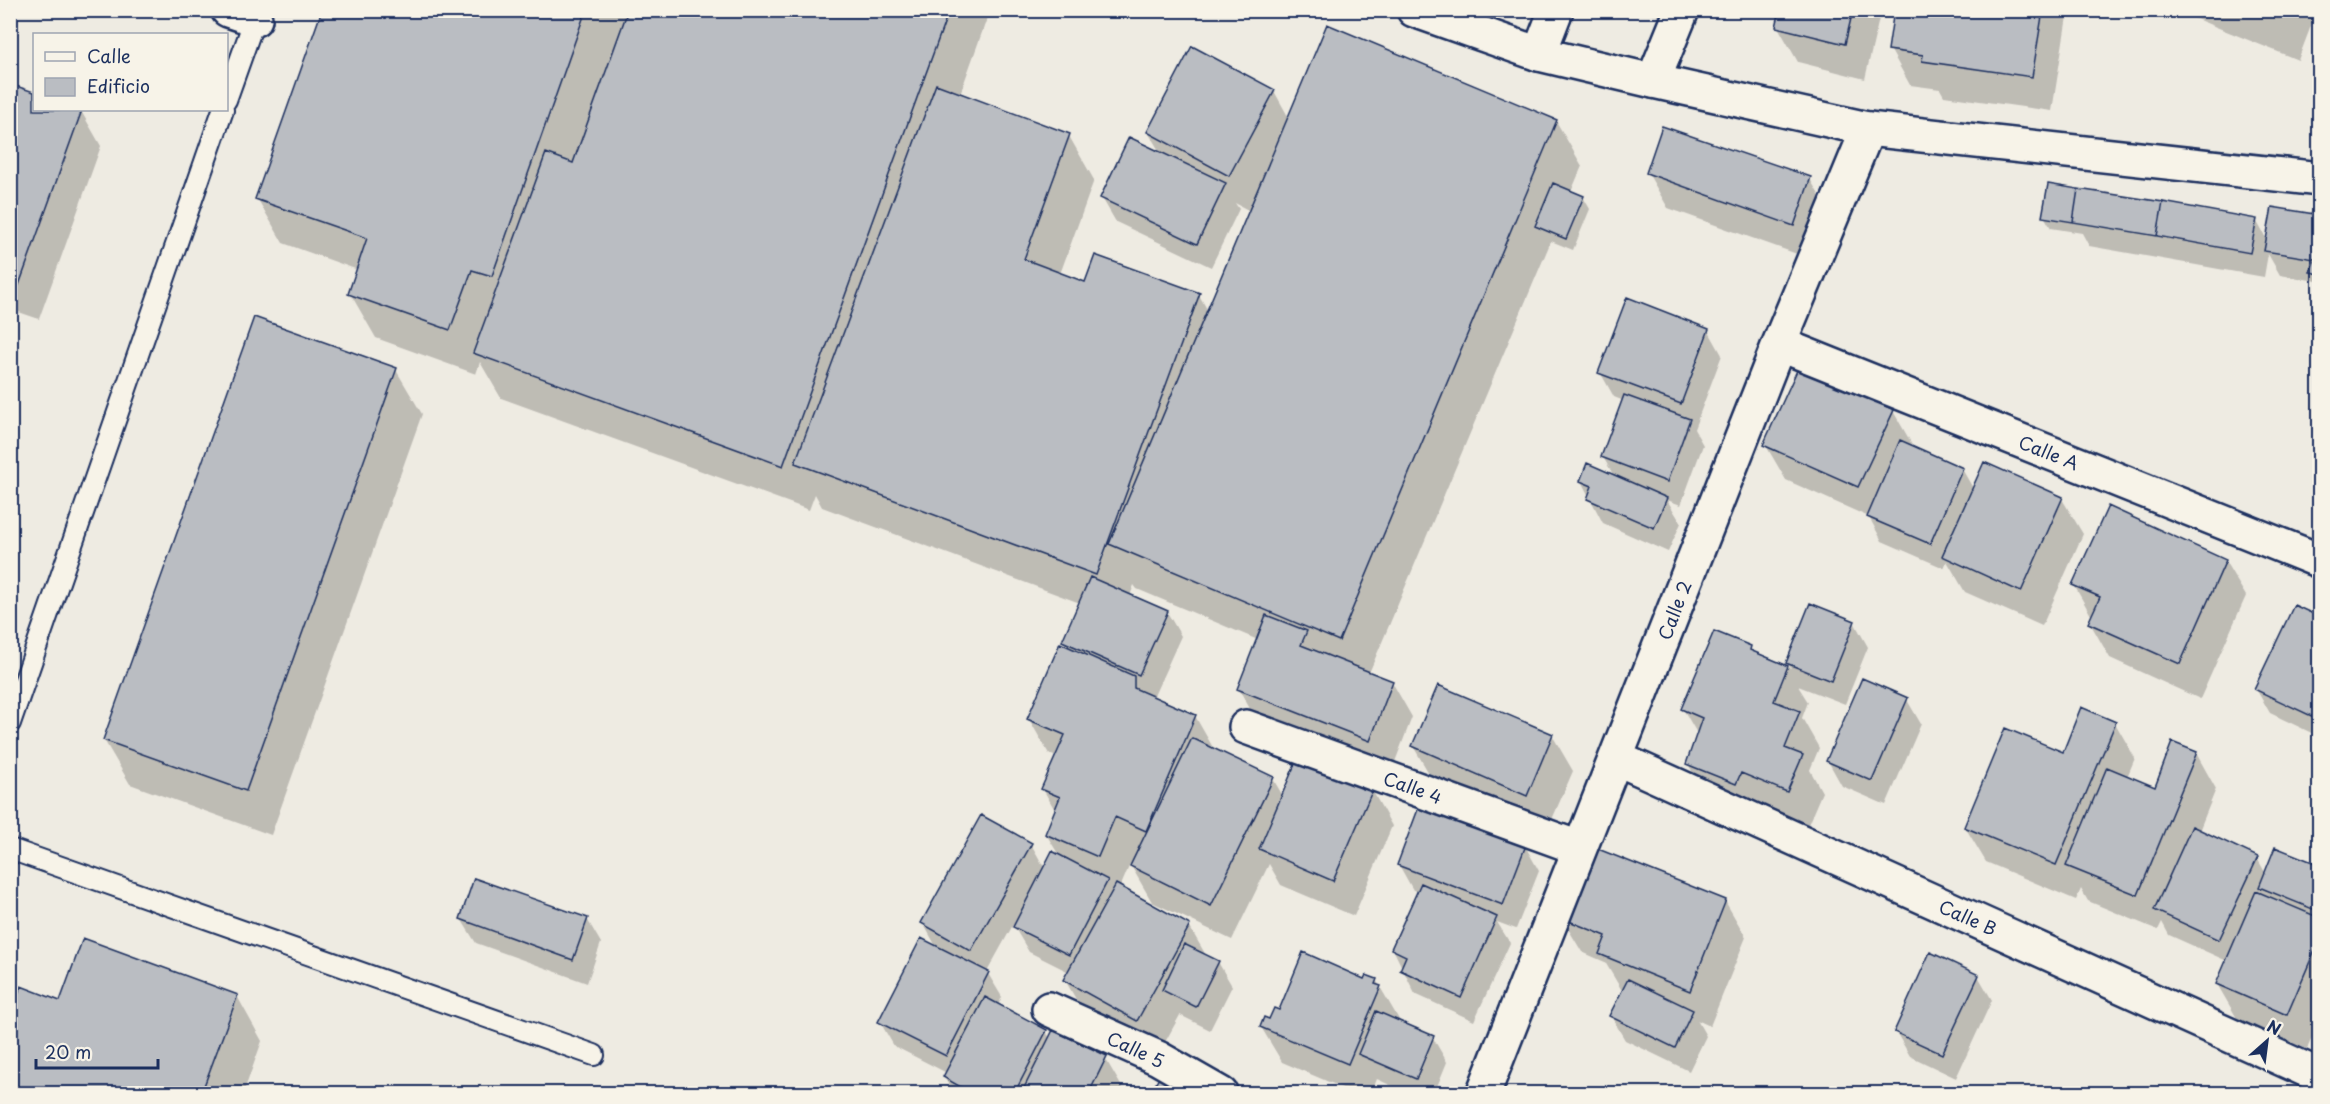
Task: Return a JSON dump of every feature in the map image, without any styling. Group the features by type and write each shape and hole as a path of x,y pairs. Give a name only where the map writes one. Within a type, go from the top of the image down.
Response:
{"street":[{"path":"1414,10 1539,54 1868,129 2319,179"},
{"path":"1539,54 1556,10"},
{"path":"1653,81 1682,10"},
{"name":"Calle 2","path":"1483,1094 1779,344 1868,129"},
{"name":"Calle A","path":"1779,344 2319,561"},
{"name":"Calle 4","path":"1246,727 1579,848"},
{"name":"Calle B","path":"1616,758 2319,1076"},
{"name":"Calle 5","path":"1049,1009 1158,1058 1221,1094"}],"lane":[{"path":"228,92 247,13"},
{"path":"10,723 223,111"},
{"path":"10,849 594,1055"}],"building":[{"path":"322,10 586,10 492,276 472,270 450,330 348,294 367,238 255,199"},
{"path":"628,10 949,10 783,466 473,353 546,153 573,163"},
{"path":"1780,10 1853,10 1845,44 1776,27"},
{"path":"1894,10 2043,10 2032,77 1922,61 1923,55 1888,50"},
{"path":"1327,24 1557,120 1339,641 1109,544"},
{"path":"1192,46 1275,90 1229,176 1147,132"},
{"path":"10,84 33,92 33,111 82,111 19,285 10,282"},
{"path":"936,84 1070,134 1024,259 1085,282 1095,255 1200,293 1096,575 795,463"},
{"path":"1662,126 1811,177 1794,226 1646,173"},
{"path":"1129,137 1226,183 1197,244 1100,198"},
{"path":"1553,183 1584,196 1566,239 1535,226"},
{"path":"2048,184 2078,189 2073,222 2042,217"},
{"path":"2078,189 2163,202 2157,236 2073,222"},
{"path":"2163,202 2257,219 2250,253 2157,236"},
{"path":"2272,207 2320,215 2320,274 2310,272 2315,259 2264,251"},
{"path":"1627,297 1709,329 1681,404 1598,373"},
{"path":"254,317 397,368 246,791 103,740"},
{"path":"1799,366 1894,410 1858,487 1763,445"},
{"path":"1624,395 1690,419 1667,482 1601,457"},
{"path":"1900,440 1963,468 1930,544 1867,517"},
{"path":"1984,462 2063,497 2021,592 1942,556"},
{"path":"1587,463 1667,498 1654,528 1587,499 1592,486 1580,481"},
{"path":"2108,506 2226,560 2180,664 2088,623 2100,597 2072,585"},
{"path":"1090,577 1168,611 1139,675 1062,641"},
{"path":"1810,603 1855,621 1831,681 1786,663"},
{"path":"2294,605 2320,617 2320,720 2254,689"},
{"path":"1266,615 1307,631 1301,645 1393,681 1370,741 1237,689"},
{"path":"1714,631 1751,646 1750,650 1788,666 1774,701 1800,711 1785,748 1803,755 1787,792 1741,773 1736,784 1686,764 1702,718 1681,709"},
{"path":"1060,643 1134,676 1134,688 1196,715 1146,831 1115,817 1098,857 1045,834 1060,797 1041,789 1065,735 1027,719"},
{"path":"1862,678 1908,698 1872,781 1826,761"},
{"path":"1438,685 1553,734 1527,796 1412,746"},
{"path":"2081,707 2116,722 2056,865 1964,827 2005,728 2063,752"},
{"path":"1192,738 1274,777 1211,906 1130,866"},
{"path":"2172,742 2197,752 2138,895 2066,866 2107,767 2155,787"},
{"path":"1298,757 1373,789 1333,881 1259,849"},
{"path":"1420,804 1526,845 1503,905 1397,865"},
{"path":"981,815 1032,843 971,951 921,923"},
{"path":"2192,826 2258,857 2219,940 2154,910"},
{"path":"1588,845 1726,900 1690,991 1599,954 1606,936 1559,917"},
{"path":"2275,847 2320,865 2320,912 2259,887"},
{"path":"1052,851 1108,880 1069,955 1013,927"},
{"path":"474,878 588,918 573,960 460,919"},
{"path":"1421,883 1497,917 1461,998 1400,970 1406,956 1391,949"},
{"path":"1116,884 1190,925 1137,1021 1063,980"},
{"path":"2256,891 2320,918 2320,938 2287,1015 2216,984"},
{"path":"83,938 238,995 201,1094 10,1094 10,1015 21,986 60,1001"},
{"path":"921,938 989,972 946,1056 878,1022"},
{"path":"1184,944 1219,961 1196,1007 1162,990"},
{"path":"1303,952 1364,979 1366,975 1377,979 1375,984 1381,986 1348,1064 1260,1027 1264,1017 1269,1019 1274,1008 1279,1010"},
{"path":"1930,952 1979,975 1942,1054 1894,1032"},
{"path":"1628,979 1693,1010 1675,1048 1609,1016"},
{"path":"985,997 1047,1030 1014,1094 973,1094 943,1077"},
{"path":"1376,1011 1434,1036 1416,1079 1358,1054"},
{"path":"1053,1030 1107,1056 1089,1093 1091,1094 1021,1094"},
{"path":"1160,1076 1193,1094 1150,1094"}]}
